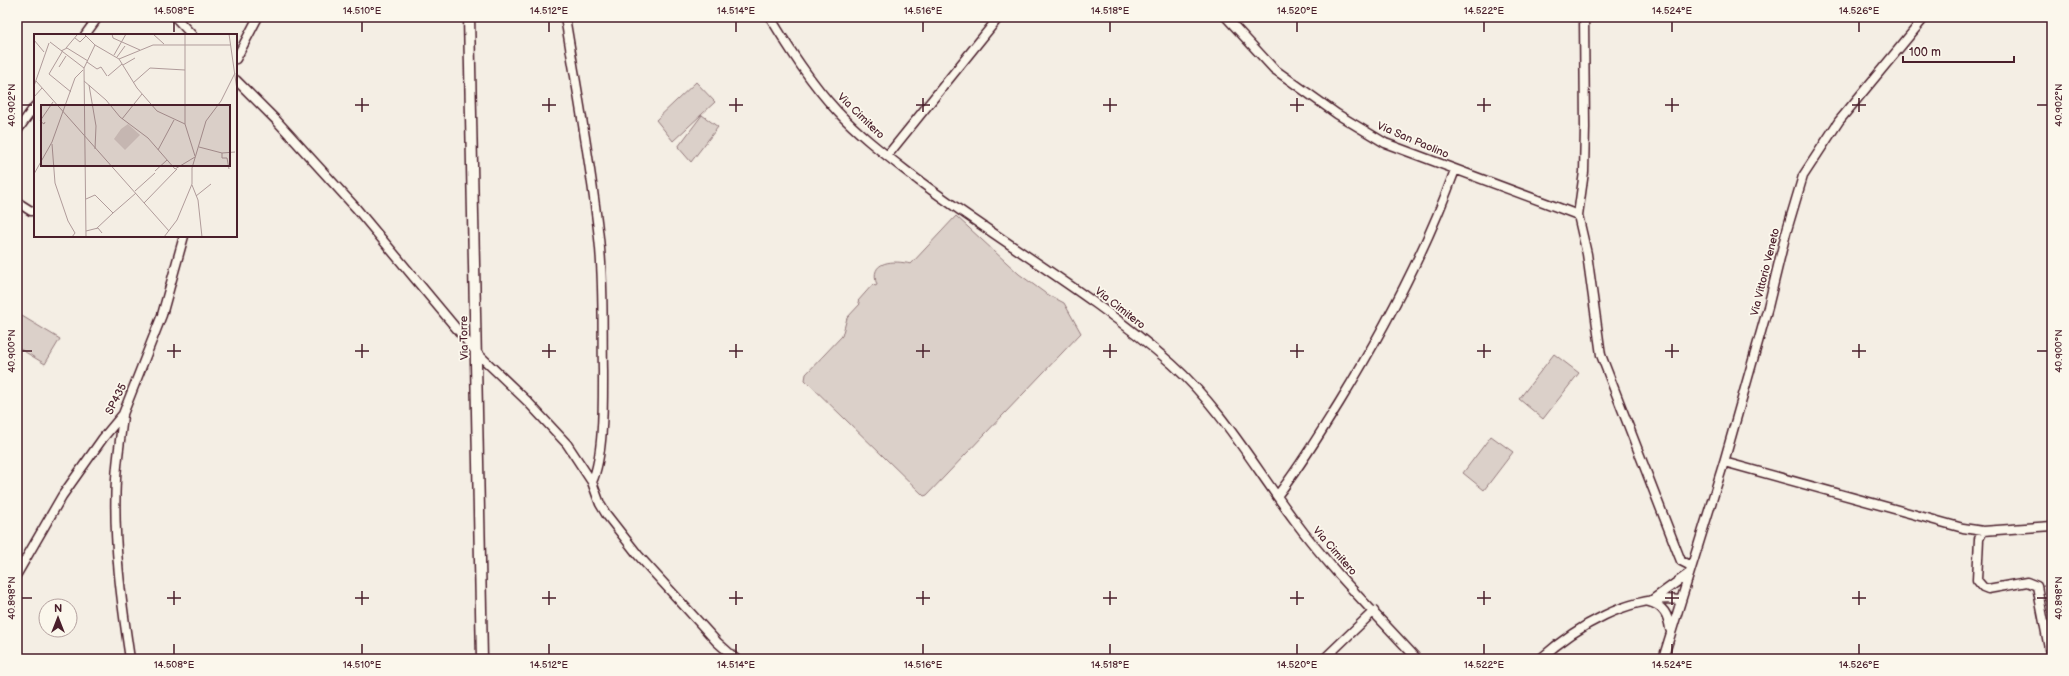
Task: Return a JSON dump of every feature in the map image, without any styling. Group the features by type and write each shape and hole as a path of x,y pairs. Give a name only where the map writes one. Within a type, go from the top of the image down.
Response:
{"main road":[{"name":"Via Torre","path":"470,17 482,659"}],"street":[{"path":"86,34 98,17"},
{"path":"175,17 191,34"},
{"path":"237,57 258,17"},
{"path":"565,17 585,136 599,239 603,394 598,457 592,482"},
{"name":"Via Cimitero","path":"770,17 815,84 838,111 887,156 986,229 1091,299 1174,366 1212,406 1277,496 1322,554 1417,659"},
{"path":"887,156 999,17"},
{"name":"Via San Paolino","path":"1226,17 1274,69 1336,114 1385,142 1454,170 1578,215"},
{"path":"1584,17 1584,172 1578,215 1587,254 1600,355 1679,556 1689,570 1674,586 1648,602"},
{"name":"Via Vittorio Veneto","path":"1663,659 1689,570 1724,462 1768,307 1786,233 1803,176 1839,121 1925,17"},
{"path":"237,81 276,120 356,208 476,352 527,401 566,444 592,482 600,504 606,514 638,555 717,642 736,659"},
{"path":"17,131 34,107"},
{"path":"1277,496 1292,477 1388,320 1419,259 1454,170"},
{"path":"17,202 31,211 34,210"},
{"name":"SP435","path":"17,574 62,496 103,438 123,414 162,315 184,237"},
{"path":"123,414 116,478 116,541 120,587 130,659"},
{"path":"1724,462 1963,528 1983,532 2052,526"},
{"path":"1983,532 1979,540 1977,580 1983,587 1988,589 2027,582 2037,586 2051,659"},
{"path":"1540,659 1558,644 1587,624 1614,612 1648,602 1680,600"},
{"path":"1648,602 1657,604 1666,613 1670,632"},
{"path":"1324,659 1374,611"}],"shaded area":[{"path":"696,82 715,102 673,141 656,120"},
{"path":"702,115 718,127 691,162 678,147"},
{"path":"956,216 1019,274 1045,293 1064,303 1081,333 927,495 924,496 805,380 806,374 842,336 847,318 860,304 858,301 873,284 875,286 877,285 875,277 879,266 890,262 911,264"},
{"path":"17,313 60,339 45,364 17,347"},
{"path":"1554,354 1579,373 1543,419 1519,399"},
{"path":"1491,436 1513,452 1484,490 1463,473"}]}
